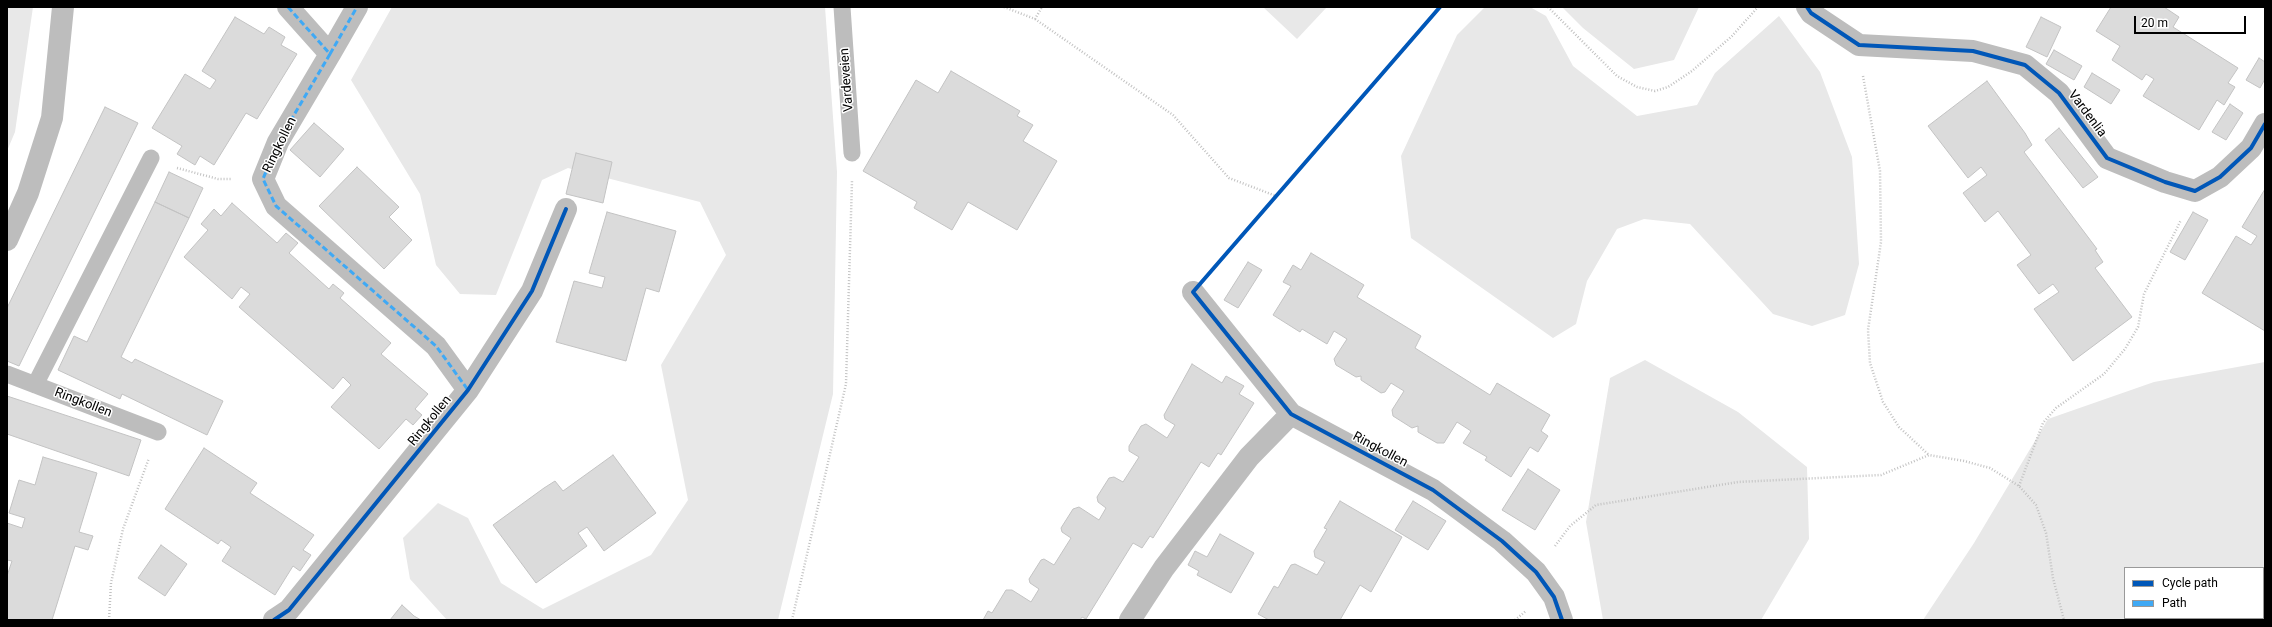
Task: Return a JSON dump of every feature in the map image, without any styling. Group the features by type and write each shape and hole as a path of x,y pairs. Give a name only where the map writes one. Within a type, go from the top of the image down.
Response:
{"street":[{"path":"7,240 28,193 52,118 63,7"},
{"path":"288,7 330,54"},
{"name":"Ringkollen","path":"357,7 278,142 263,179 276,206 436,346 468,390"},
{"path":"1807,7 1811,13 1859,45"},
{"name":"Vardenlia","path":"1859,45 1972,51 2025,65 2059,93 2107,158 2164,182 2195,191"},
{"path":"2195,191 2220,177 2251,148 2265,124"},
{"name":"Ringkollen","path":"274,620 289,610 468,390 532,291 566,209"},
{"name":"Ringkollen","path":"1194,292 1291,414 1433,490 1502,541 1536,572 1554,597 1562,620"},
{"path":"1130,620 1164,568 1249,457 1291,414"}],"lane":[{"name":"Vardeveien","path":"842,7 852,153"},
{"path":"35,385 151,158"},
{"name":"Ringkollen","path":"7,374 158,432"}],"path":[{"path":"1004,7 1035,19 1173,115 1229,178 1276,196"},
{"path":"1035,19 1042,7"},
{"path":"1548,7 1616,76 1637,87 1655,91 1668,88 1692,70 1732,36 1758,7"},
{"path":"1859,45 1880,171 1881,242 1868,330 1870,363 1883,402 1899,427 1929,455"},
{"path":"792,620 846,384 852,153"},
{"path":"151,158 168,166 218,179 263,179"},
{"path":"1271,202 1282,190"},
{"path":"2019,486 2043,423 2056,408 2104,374 2125,349 2135,333 2138,327 2144,294 2195,191"},
{"path":"109,620 112,583 123,529 158,432"},
{"path":"1536,572 1570,526 1596,505 1738,482 1881,475 1929,455 1964,461 1990,468 2019,486 2036,505 2046,533 2053,578 2064,620"}],"shaded area":[{"path":"7,7 33,7 15,132 7,151"},
{"path":"392,7 825,7 837,172 833,394 778,620 447,620 410,579 403,538 438,503 468,518 501,583 543,609 651,555 688,500 661,365 726,255 700,202 568,168 542,180 496,295 460,294 436,265 420,194 351,80"},
{"path":"1263,7 1327,7 1297,39"},
{"path":"1485,7 1530,7 1546,16 1573,66 1637,116 1697,105 1715,73 1779,16 1820,72 1852,157 1859,264 1845,315 1812,326 1773,314 1690,224 1644,219 1617,229 1587,281 1576,324 1553,338 1411,238 1401,156 1457,35"},
{"path":"1562,7 1699,7 1674,60 1634,69 1583,28"},
{"path":"1645,360 1738,412 1807,467 1809,539 1761,620 1603,620 1586,522 1610,378"},
{"path":"2265,362 2265,620 1923,620 1974,543 2048,419 2154,382"}],"building":[{"path":"2111,7 2164,7 2179,17 2173,27 2238,68 2228,83 2235,87 2224,105 2217,100 2199,130 2143,96 2154,79 2146,74 2142,80 2112,60 2120,46 2096,31"},
{"path":"235,17 264,34 269,27 285,37 281,45 297,54 257,119 246,113 214,165 200,156 195,165 177,154 182,146 152,128 185,74 210,89 216,80 202,71"},
{"path":"2041,17 2061,27 2047,57 2026,47"},
{"path":"2054,50 2082,66 2074,80 2046,64"},
{"path":"2259,58 2265,62 2265,79 2260,88 2246,80"},
{"path":"951,71 1020,111 1017,116 1033,125 1023,141 1057,161 1017,230 968,202 952,230 914,208 917,202 863,171 916,80 938,93"},
{"path":"2092,73 2120,90 2111,104 2084,87"},
{"path":"1987,81 2032,145 2024,152 2097,249 2095,250 2103,262 2095,268 2132,317 2073,361 2034,309 2059,292 2053,284 2039,294 2017,265 2031,255 1998,211 1985,222 1963,193 1987,175 1981,167 1968,178 1928,126"},
{"path":"2230,104 2243,113 2226,140 2212,132"},
{"path":"105,107 138,123 19,366 7,361 7,308"},
{"path":"314,123 344,149 320,177 290,150"},
{"path":"2059,128 2098,177 2083,188 2045,140"},
{"path":"576,153 612,162 603,203 566,194"},
{"path":"357,167 399,207 389,217 412,240 384,269 319,206"},
{"path":"169,172 203,188 189,218 155,202"},
{"path":"2265,189 2265,331 2202,293 2236,236 2251,245 2257,236 2242,227"},
{"path":"155,202 189,218 121,357 132,363 135,359 223,401 207,435 122,394 120,399 58,370 74,336 87,342"},
{"path":"232,203 277,243 286,233 298,243 289,253 329,289 333,284 344,293 340,298 391,343 381,354 428,394 415,409 422,415 413,425 406,419 379,449 331,407 351,385 343,377 333,389 239,307 250,294 241,287 232,299 184,257 208,230 201,224 214,209 221,216"},
{"path":"607,212 676,231 659,292 646,288 626,361 556,342 574,281 602,288 605,277 589,273"},
{"path":"2193,212 2208,220 2185,260 2170,252"},
{"path":"1311,253 1364,285 1357,297 1421,336 1415,348 1490,395 1497,383 1550,415 1541,431 1548,436 1538,452 1530,447 1511,477 1485,460 1487,457 1463,443 1471,431 1457,422 1444,443 1437,443 1418,432 1418,426 1412,428 1393,416 1392,410 1404,391 1391,383 1385,392 1381,393 1361,380 1361,376 1356,377 1336,365 1334,359 1347,339 1334,331 1327,344 1302,329 1300,332 1273,315 1291,286 1283,282 1293,265 1301,270"},
{"path":"1248,262 1262,270 1238,308 1224,300"},
{"path":"1192,364 1222,383 1226,376 1244,386 1239,394 1254,403 1221,455 1218,453 1209,467 1201,462 1153,538 1150,536 1142,548 1133,543 1086,619 1082,617 1080,620 983,620 988,611 992,613 1006,590 1012,590 1031,602 1039,589 1030,583 1029,579 1041,560 1044,559 1054,565 1071,538 1062,532 1061,528 1073,509 1079,507 1099,520 1106,508 1098,502 1097,497 1109,478 1114,477 1123,482 1139,457 1129,451 1129,446 1141,426 1146,424 1167,438 1175,425 1165,419 1164,415"},
{"path":"7,396 141,440 129,476 7,434"},
{"path":"204,448 257,483 250,493 314,535 303,550 311,555 300,571 293,566 275,595 222,561 231,547 221,540 218,544 165,509"},
{"path":"613,455 656,513 604,551 587,527 578,533 587,546 536,583 493,525 555,481 563,491"},
{"path":"43,457 97,473 79,532 93,536 88,550 75,546 52,620 7,620 7,576 12,561 7,560 7,523 22,528 25,518 9,513 19,480 35,485"},
{"path":"1528,469 1560,490 1535,530 1502,510"},
{"path":"1340,501 1402,537 1371,592 1360,585 1340,620 1269,620 1258,614 1274,586 1278,588 1291,565 1295,564 1317,575 1325,562 1315,557 1314,551 1327,529 1324,528"},
{"path":"1413,501 1446,521 1428,550 1395,530"},
{"path":"1220,534 1254,553 1231,593 1197,575 1199,571 1188,565 1195,551 1207,557"},
{"path":"161,545 187,564 165,596 138,578"},
{"path":"402,605 414,616 421,620 390,620"}],"marked path":[{"path":"288,7 330,54 278,142 263,179 276,206 436,346 468,390"},
{"path":"330,54 357,7"}],"cycle path":[{"path":"1440,7 1193,292 1291,414 1433,490 1502,541 1536,572 1554,597 1562,620"},
{"path":"1807,7 1811,13 1859,45 1973,51 2025,65 2059,93 2107,158 2165,182 2195,191 2220,177 2251,148 2265,124"},
{"path":"274,620 289,610 468,390 532,291 566,209"}]}
